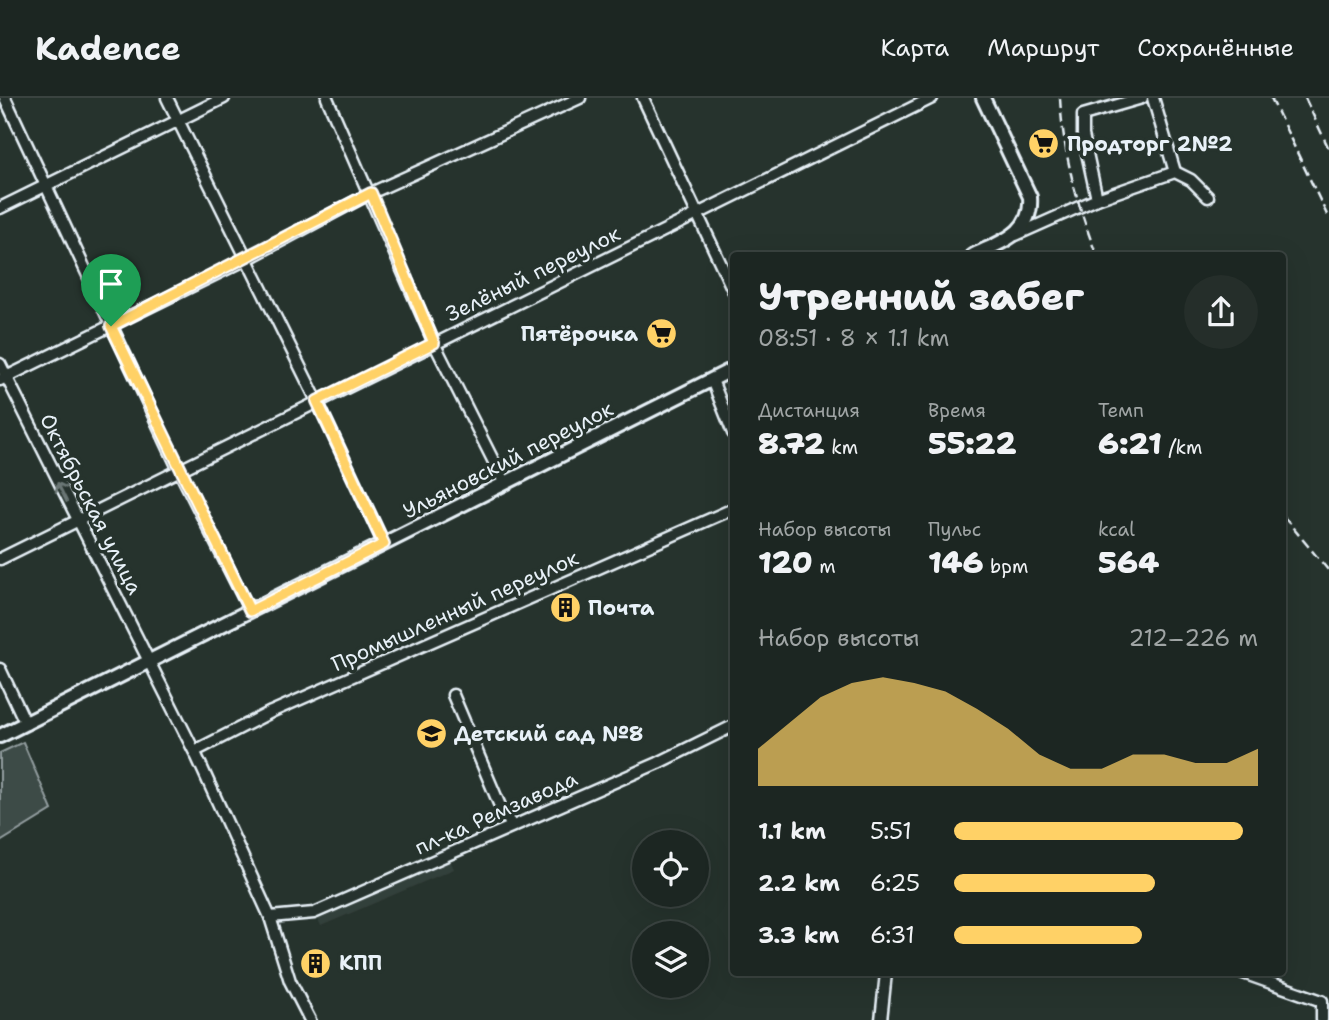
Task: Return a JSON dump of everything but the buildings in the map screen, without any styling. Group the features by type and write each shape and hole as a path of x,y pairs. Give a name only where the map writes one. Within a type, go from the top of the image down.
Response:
{"main road":[{"path":"980,252 1016,235 1029,219 1030,197 983,98"},
{"name":"Ульяновский переулок","path":"0,736 730,371"}],"street":[{"path":"5,98 179,470 250,611"},
{"path":"167,98 317,401 384,544"},
{"path":"0,208 224,98"},
{"path":"327,98 371,193 434,343 504,482"},
{"path":"3,378 247,258 371,193 580,98"},
{"path":"643,98 730,284"},
{"name":"Зелёный переулок","path":"0,559 932,98"},
{"path":"1097,199 1083,135 1083,115 1142,98"},
{"path":"1153,98 1175,172"},
{"path":"1016,235 1097,199 1175,172 1191,180 1208,197"},
{"name":"Октябрьская улица","path":"0,364 3,378 194,751 270,917 290,981 310,1020"},
{"path":"712,380 730,425"},
{"name":"Промышленный переулок","path":"194,751 271,712 730,510"},
{"path":"0,669 26,724"},
{"path":"453,695 500,806 512,826"},
{"name":"пл-ка Ремзавода","path":"270,917 314,914 658,763 730,727"},
{"path":"881,1020 886,976"},
{"path":"1251,976 1322,1001 1322,1020"}],"shaded area":[{"path":"23,742 52,810 0,842 0,753"},
{"path":"450,860 454,869 321,926 317,917"}],"railway":[{"path":"1060,98 1064,139 1072,178 1096,252"},
{"path":"1271,98 1329,219"},
{"path":"1305,98 1329,149"},
{"path":"1286,520 1329,571"}],"place":[{"name":"Продторг 2№2","path":"1044,144"},
{"name":"Пятёрочка","path":"661,334"},
{"name":"Почта","path":"565,608"},
{"name":"Детский сад №8","path":"431,734"},
{"name":"КПП","path":"316,963"}],"route":[{"path":"371,193 434,343 317,401 384,544 250,611 111,326 371,193"}]}
